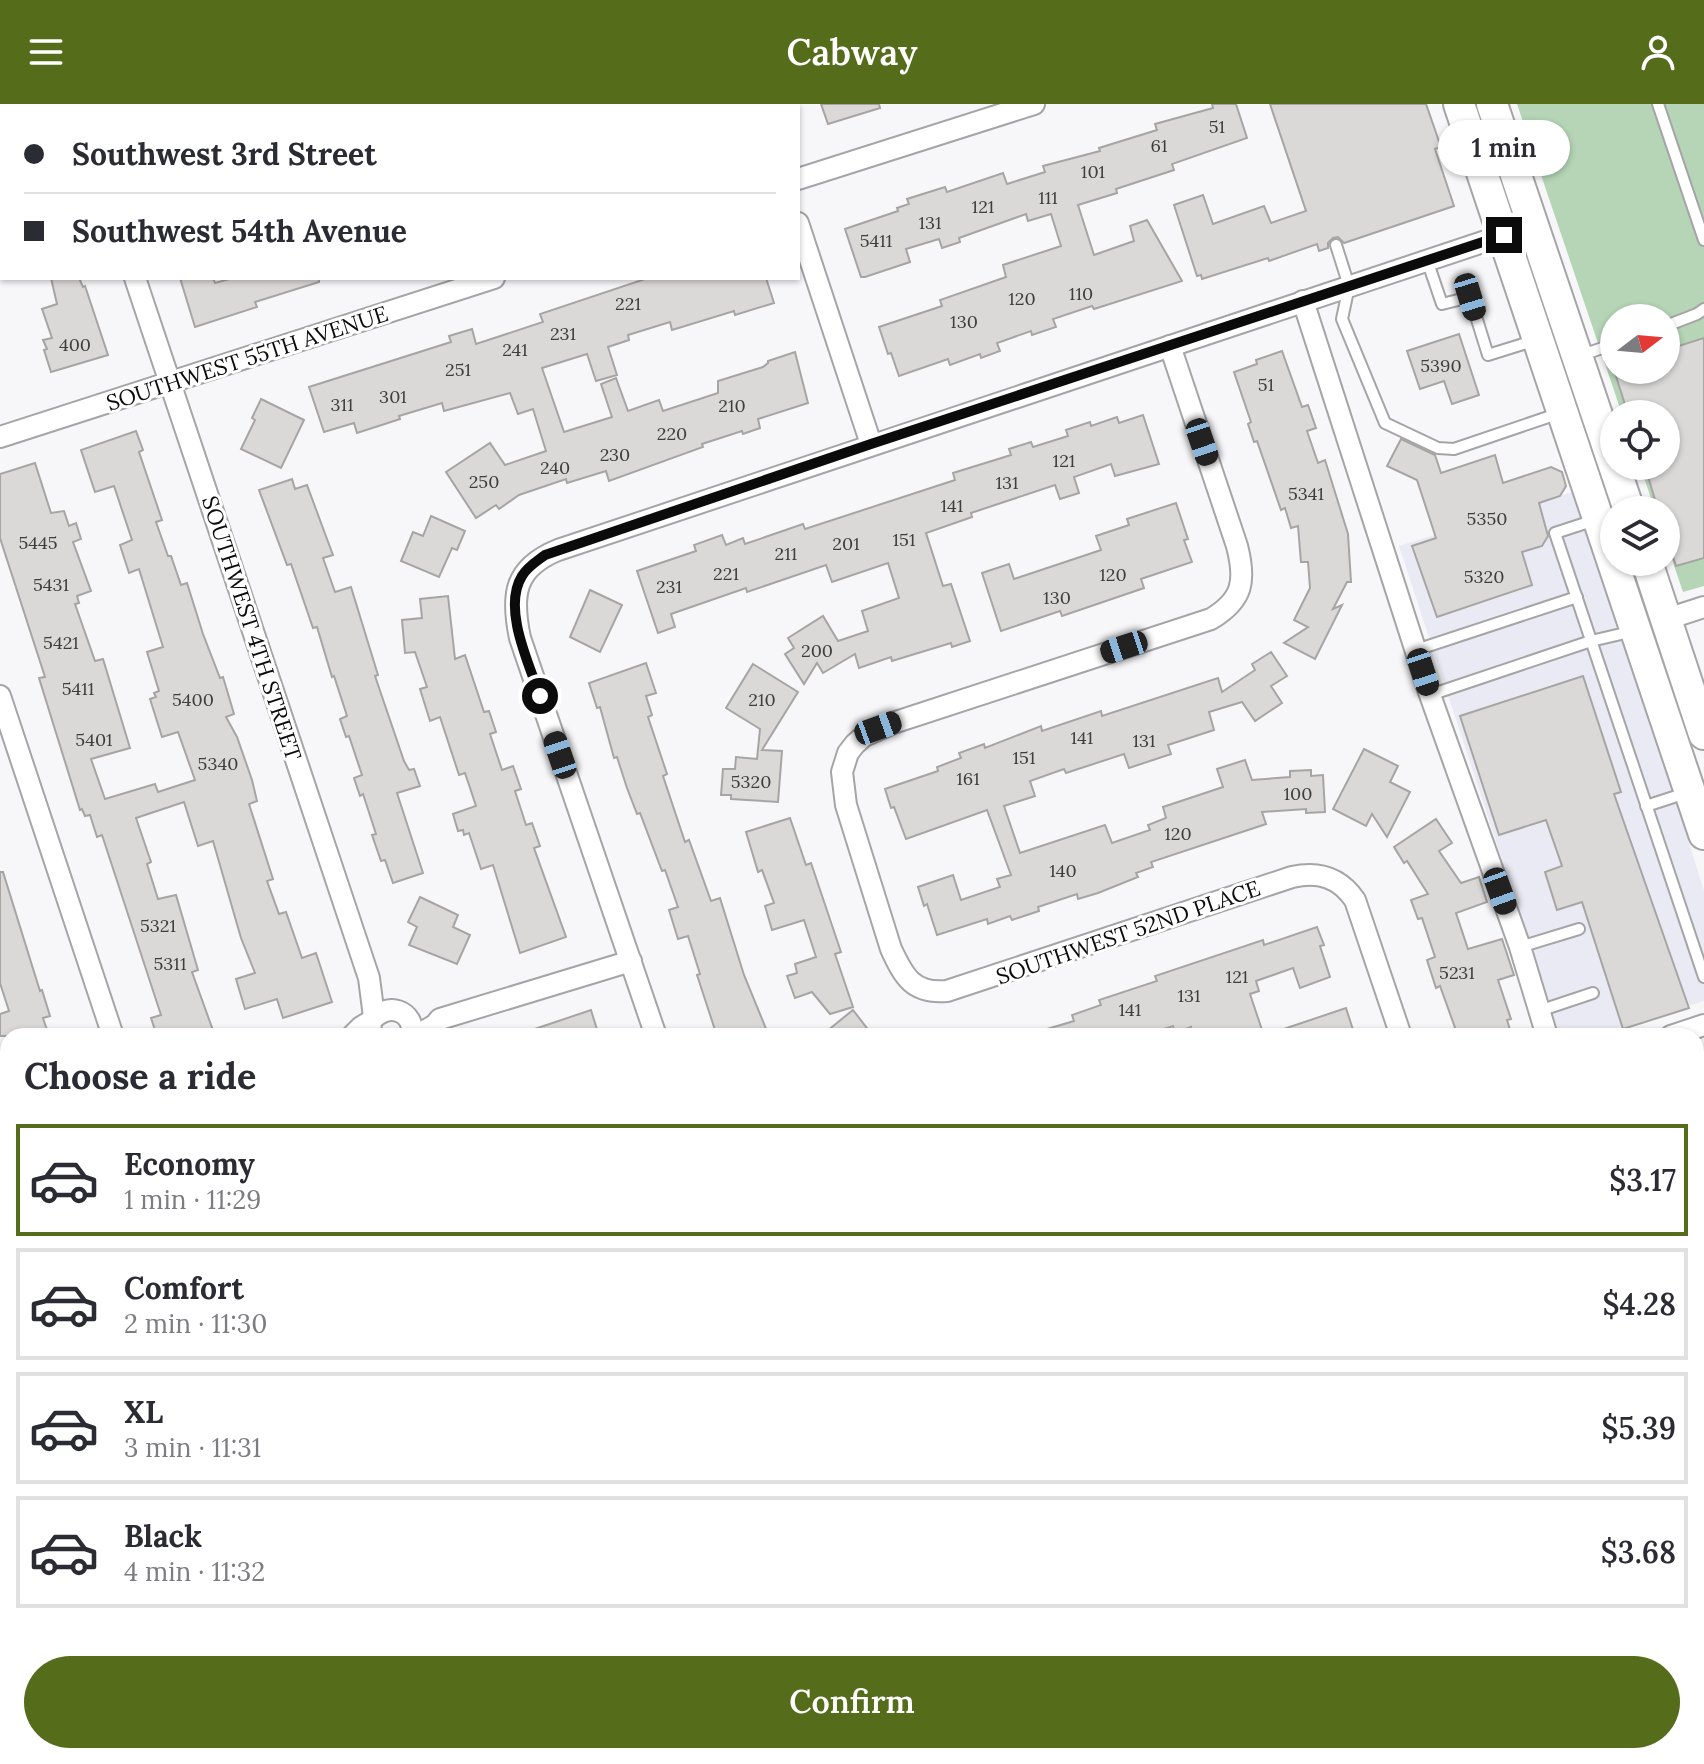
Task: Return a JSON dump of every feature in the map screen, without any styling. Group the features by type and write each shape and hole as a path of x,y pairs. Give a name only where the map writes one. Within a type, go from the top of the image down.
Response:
{"main road":[{"path":"1459,104 1600,524"},
{"path":"1492,104 1624,496"},
{"path":"1542,352 1576,357"},
{"path":"1619,576 1704,834"},
{"path":"1626,576 1667,619"},
{"path":"1652,576 1704,734"},
{"path":"1636,631 1660,646 1684,675"}],"street":[{"path":"800,178 1034,104"},
{"path":"800,229 871,444"},
{"path":"653,1028 520,638 516,620 516,591 522,576 534,563 558,550 871,444 1504,235"},
{"name":"SOUTHWEST 4TH STREET","path":"136,280 383,1020 412,1024 413,1028"},
{"name":"SOUTHWEST 55TH AVENUE","path":"0,437 487,280"},
{"path":"1303,301 1430,695 1520,947 1544,1028"},
{"name":"SOUTHWEST 52ND PLACE","path":"1170,346 1237,546 1242,572 1239,591 1227,609 1211,619 878,728 855,744 845,762 842,784 891,949 906,977 925,991 947,991 1292,877 1314,874 1332,879 1349,892 1360,910 1398,1028"},
{"path":"1667,619 1704,607"},
{"path":"0,696 110,1028"},
{"path":"360,1028 383,1020 421,1014 440,1019 631,961"},
{"path":"429,1028 440,1019"}],"lane":[{"path":"1661,106 1704,240"},
{"path":"1336,245 1349,286 1342,319 1385,423 1438,448 1454,449 1562,412"},
{"path":"1427,260 1442,304 1470,297 1488,355 1542,352"},
{"path":"1680,321 1704,309"},
{"path":"1576,357 1600,349"},
{"path":"1598,519 1555,533 1704,977"},
{"path":"1416,650 1577,597"},
{"path":"1430,695 1591,641 1636,631"},
{"path":"1646,806 1690,791"},
{"path":"1520,947 1579,929"},
{"path":"1539,1011 1593,993"}],"shaded area":[{"path":"1579,490 1600,557 1600,576 1606,576 1704,891 1704,1001 1618,1028 1557,1028 1399,546"}],"green space":[{"path":"1517,104 1704,104 1704,586 1683,592 1678,576 1680,576 1680,496 1650,496 1645,480 1680,480 1680,400 1617,400 1612,384 1680,384 1680,304 1600,304 1600,349"}],"building":[{"path":"821,104 879,104 880,108 828,124"},
{"path":"1212,104 1236,104 1247,138 1172,164 1174,170 1078,205 1094,255 1134,241 1130,226 1147,220 1182,281 1053,319 1056,327 1032,335 1031,331 997,343 1000,351 981,358 980,354 950,365 948,359 899,376 879,327 942,306 940,300 1006,277 1003,265 1061,246 1051,214 1028,221 1026,214 959,238 960,242 942,248 939,239 906,249 910,262 865,277 861,277 845,229 898,211 897,208 909,204 907,199 945,187 947,192 1003,173 1007,184 1045,172 1043,166 1100,151 1099,148 1157,130 1155,124 1213,108"},
{"path":"1270,104 1426,104 1441,147 1435,149 1454,206 1344,243 1338,237 1333,238 1328,248 1319,251 1317,244 1202,279 1201,275 1197,276 1174,205 1203,195 1213,224 1264,206 1271,223 1306,211"},
{"path":"51,280 80,280 85,286 108,355 51,372 43,340 52,338 42,309 57,304"},
{"path":"181,280 214,280 215,283 226,280 319,280 255,302 257,307 195,327"},
{"path":"642,280 767,280 774,303 735,315 734,311 672,330 670,322 628,335 629,340 608,347 617,375 596,381 587,354 542,368 564,432 612,417 601,384 616,378 628,411 659,400 663,411 718,393 718,381 763,367 768,361 795,352 808,403 758,419 760,428 702,444 703,447 609,481 606,471 567,483 566,479 519,495 499,509 496,505 476,518 446,472 490,443 505,465 546,451 533,409 518,414 510,393 444,411 442,403 357,433 354,423 324,432 309,387 451,342 449,336 472,329 476,344 543,322 540,314"},
{"path":"1459,334 1479,395 1452,404 1444,381 1420,389 1407,351"},
{"path":"1704,338 1704,558 1680,565 1680,496 1654,496 1649,480 1680,480 1680,400 1624,400 1618,384 1680,384 1680,346"},
{"path":"1282,351 1302,407 1308,405 1316,428 1307,431 1318,463 1325,460 1348,534 1351,582 1347,582 1333,609 1342,605 1315,659 1284,643 1308,627 1294,620 1310,588 1308,562 1301,562 1298,526 1291,528 1285,508 1281,510 1257,441 1254,442 1248,424 1251,422 1234,372"},
{"path":"261,399 304,420 281,468 241,449"},
{"path":"1143,415 1159,464 1115,476 1111,464 1074,477 1079,493 1060,499 1055,485 971,513 972,517 926,533 943,586 951,584 970,641 952,647 951,643 892,661 891,657 859,668 855,654 823,673 817,663 804,684 785,654 794,648 788,638 823,616 838,641 868,631 862,611 899,598 888,563 832,582 826,565 747,592 746,588 671,614 675,627 658,633 637,571 696,551 694,545 722,535 726,545 743,538 745,544 803,524 805,529 955,480 953,473 1011,455 1009,449 1031,442 1033,447 1068,436 1066,430 1090,422 1091,426 1117,417 1119,423"},
{"path":"136,431 143,450 139,452 162,520 156,522 181,585 187,583 234,714 226,717 237,737 252,780 257,801 249,804 273,879 267,881 279,914 286,912 302,958 316,953 332,1002 283,1018 277,999 245,1009 236,979 255,973 241,938 213,841 198,846 184,802 136,818 151,862 147,864 158,899 176,895 198,970 192,972 212,1028 154,1028 151,1018 161,1015 102,835 97,837 90,815 85,816 80,810 39,678 45,677 0,538 0,474 35,463 51,513 64,511 69,526 76,523 81,539 73,542 91,591 77,596 79,603 75,604 95,661 103,659 130,748 91,759 105,799 155,784 158,792 195,780 178,732 162,737 150,699 156,697 154,693 159,691 147,652 163,647 139,569 129,573 120,545 132,540 114,486 95,492 81,450"},
{"path":"1401,439 1435,455 1441,473 1495,455 1503,483 1551,467 1562,472 1566,486 1560,496 1539,503 1548,536 1542,546 1522,552 1532,585 1437,617 1412,546 1436,538 1417,480 1387,466"},
{"path":"292,479 295,489 307,485 333,555 323,558 335,592 351,587 378,675 375,676 404,761 409,770 414,769 420,786 397,793 423,873 393,883 385,860 381,861 363,794 360,796 354,778 362,775 340,719 347,716 334,676 317,627 313,628 291,564 287,565 259,490"},
{"path":"1176,503 1192,562 1141,579 1144,588 1062,616 1060,611 1001,631 982,573 1009,564 1014,579 1101,550 1096,536 1129,525 1127,519"},
{"path":"431,516 465,531 457,550 452,548 439,577 401,561 413,532 423,536"},
{"path":"590,590 622,605 600,652 570,637"},
{"path":"448,596 455,659 465,655 484,712 489,711 496,732 490,734 502,770 513,766 521,789 515,791 526,825 532,823 540,846 534,848 566,937 520,953 493,865 481,869 469,833 464,835 463,830 458,831 453,814 476,806 465,773 459,775 440,717 430,721 420,689 427,687 415,652 405,653 402,620 422,618 420,599"},
{"path":"1271,652 1287,676 1271,686 1282,703 1255,721 1242,702 1209,712 1214,730 1168,745 1171,754 1129,768 1124,754 1066,773 1064,769 1030,781 1035,796 1004,806 1020,853 1105,825 1112,843 1150,830 1148,825 1166,818 1163,807 1223,787 1217,769 1245,760 1252,780 1290,777 1290,771 1311,770 1311,776 1323,775 1325,812 1306,813 1306,809 1262,812 1266,824 1151,862 1153,867 1136,873 1138,877 1098,893 1078,899 1077,894 1038,907 1039,911 1012,920 1010,916 988,924 987,919 937,935 918,887 953,875 961,900 1000,887 997,879 1011,875 987,810 906,839 885,789 938,771 937,767 961,758 959,753 984,744 985,748 1041,726 1042,731 1101,711 1102,716 1218,678 1222,692 1255,670 1252,664"},
{"path":"646,663 656,693 646,696 652,715 648,717 667,774 663,776 685,842 689,840 711,901 720,898 744,975 766,1028 714,1028 688,936 678,939 669,910 678,907 665,870 662,871 640,813 637,814 617,757 614,758 600,707 597,708 589,683"},
{"path":"753,664 798,692 762,750 782,751 778,802 731,799 731,795 721,795 723,769 735,769 736,757 757,759 760,729 726,708"},
{"path":"1583,676 1621,792 1614,794 1689,1008 1623,1028 1582,902 1557,910 1545,872 1562,866 1546,820 1499,835 1460,716"},
{"path":"1364,749 1398,766 1390,782 1410,792 1387,837 1372,814 1366,826 1333,809"},
{"path":"790,818 806,865 811,863 841,952 835,954 853,1007 830,1014 812,992 795,998 787,976 797,973 795,964 816,957 804,920 772,930 765,906 774,903 762,870 758,872 746,832"},
{"path":"1436,819 1452,843 1439,851 1461,883 1479,877 1487,902 1456,913 1468,949 1502,939 1514,975 1498,980 1511,1019 1507,1020 1510,1028 1455,1028 1440,986 1436,988 1427,960 1435,957 1422,918 1418,919 1411,900 1428,894 1394,847"},
{"path":"0,872 3,872 50,1016 43,1018 46,1028 0,1028 0,1014 9,1011 0,983"},
{"path":"420,897 458,915 453,927 470,935 457,964 409,945 417,927 408,922"},
{"path":"1317,927 1330,977 1300,988 1293,968 1256,981 1259,991 1250,994 1261,1028 1050,1028 1074,1021 1072,1015 1101,1005 1099,1000 1157,981 1155,976 1263,940 1264,945"},
{"path":"1346,1008 1352,1028 1287,1028"},
{"path":"591,1010 597,1028 538,1028"},
{"path":"853,1010 867,1028 831,1028"}],"route":[{"path":"540,696 520,638 515,606 516,591 522,576 545,555 1504,235"}]}
